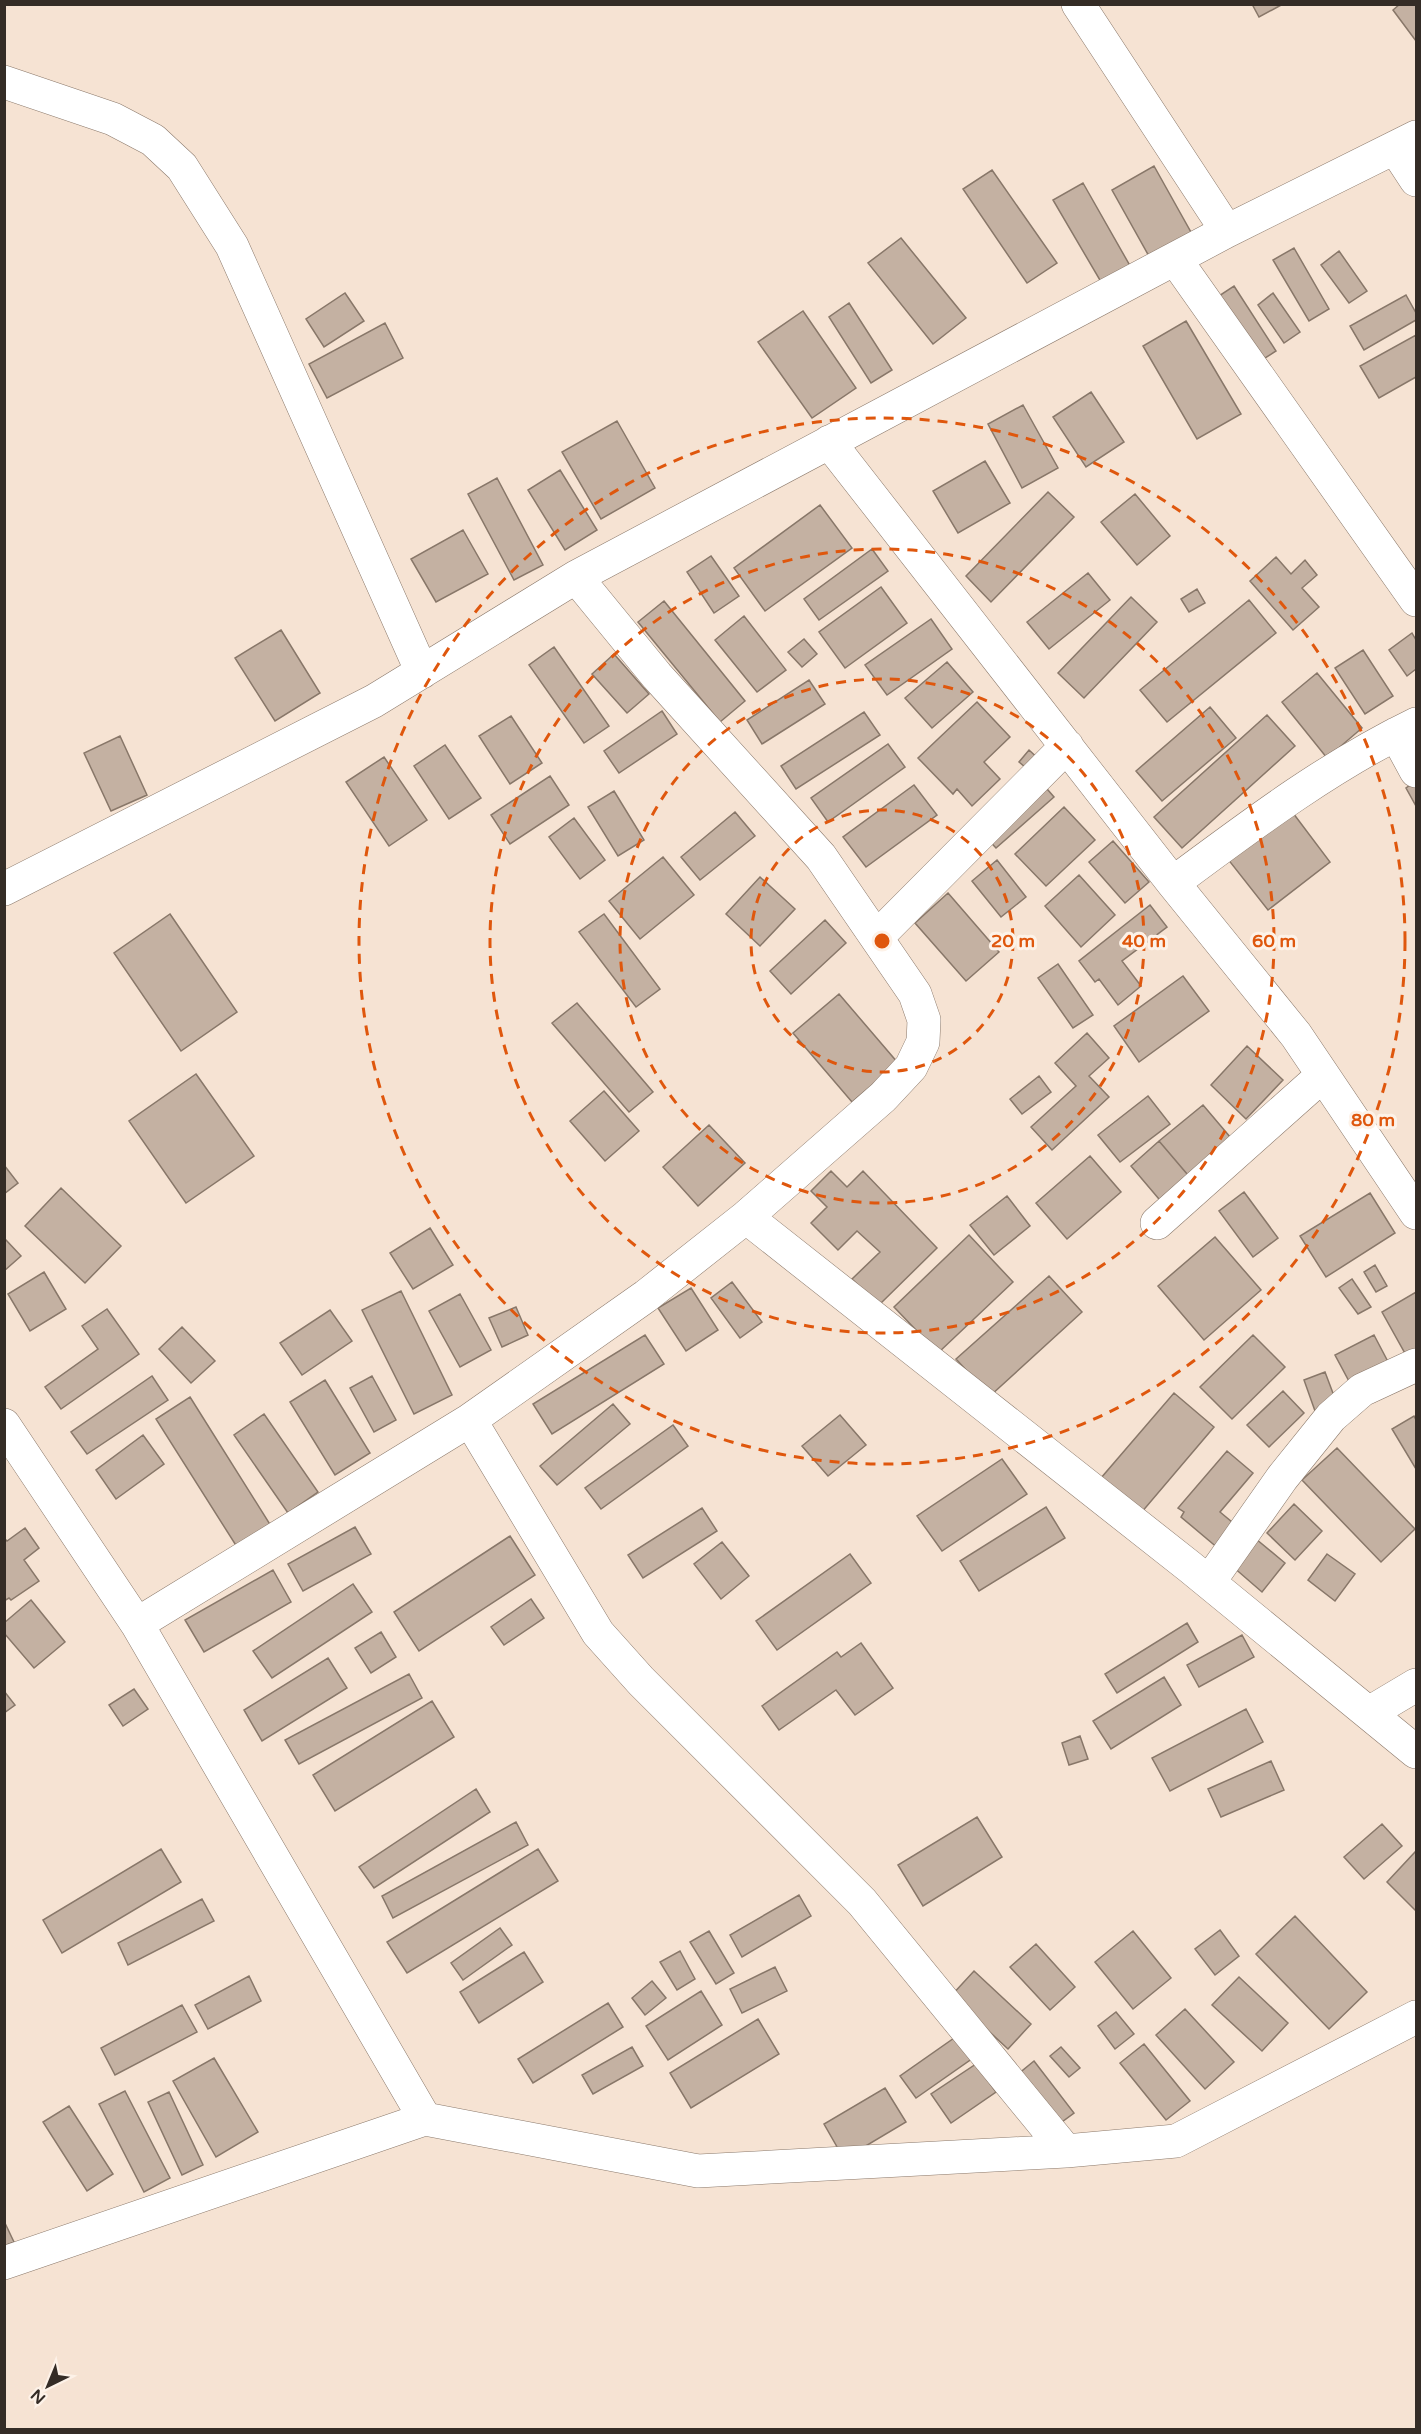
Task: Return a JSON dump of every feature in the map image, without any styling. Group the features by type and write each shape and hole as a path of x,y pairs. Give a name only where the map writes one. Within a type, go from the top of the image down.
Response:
{"street":[{"path":"1078,4 1227,231"},
{"path":"4,82 113,118 153,140 182,167 232,246 422,672"},
{"path":"4,889 374,702 576,577 1227,231 1406,142 1416,180"},
{"path":"1175,259 1416,600"},
{"path":"829,442 1173,882 1296,1035 1416,1213"},
{"path":"137,1624 470,1420 646,1296 746,1218 883,1098 911,1067 923,1042 924,1020 915,994 821,857 657,676 576,577"},
{"path":"1173,882 1285,800 1406,729 1416,771"},
{"path":"877,937 1067,746"},
{"path":"1157,1223 1323,1075"},
{"path":"746,1218 1209,1582 1416,1752"},
{"path":"1209,1582 1282,1478 1331,1417 1362,1390 1416,1365"},
{"path":"470,1420 597,1633 862,1902 1066,2151"},
{"path":"4,1425 137,1624 425,2119"},
{"path":"1369,1713 1416,1686"},
{"path":"4,2263 425,2119 698,2171 1066,2151 1176,2141 1416,2017"}],"building":[{"path":"1252,4 1283,4 1259,17"},
{"path":"1400,4 1416,4 1416,41 1393,10"},
{"path":"1154,166 1192,234 1150,258 1112,190"},
{"path":"992,170 1057,263 1027,283 963,189"},
{"path":"1083,183 1133,271 1104,287 1053,200"},
{"path":"901,238 966,318 933,344 868,263"},
{"path":"1294,248 1329,309 1309,321 1273,260"},
{"path":"1339,251 1367,291 1349,303 1321,265"},
{"path":"1234,286 1276,351 1238,375 1196,311"},
{"path":"345,293 364,321 324,347 306,319"},
{"path":"1273,293 1300,332 1284,343 1258,305"},
{"path":"1406,295 1416,313 1416,320 1364,350 1350,326"},
{"path":"849,303 892,370 871,383 829,317"},
{"path":"803,311 856,388 812,418 758,342"},
{"path":"1186,321 1241,414 1197,439 1143,346"},
{"path":"385,323 403,358 327,398 309,364"},
{"path":"1416,335 1416,377 1379,398 1360,366"},
{"path":"1091,392 1124,442 1086,467 1053,417"},
{"path":"1023,405 1058,468 1022,488 988,424"},
{"path":"617,421 655,488 601,519 562,452"},
{"path":"985,461 1010,503 958,533 933,491"},
{"path":"560,470 597,530 565,550 528,490"},
{"path":"497,478 543,565 514,580 468,494"},
{"path":"1048,492 1074,517 991,602 966,576"},
{"path":"1135,494 1170,536 1137,565 1101,522"},
{"path":"820,505 852,548 765,611 734,568"},
{"path":"463,530 488,574 436,602 411,559"},
{"path":"872,549 888,571 819,620 804,599"},
{"path":"711,556 739,596 714,613 687,572"},
{"path":"1276,557 1291,574 1305,560 1317,575 1302,588 1319,607 1293,630 1250,581"},
{"path":"1088,573 1110,600 1049,649 1027,622"},
{"path":"881,587 907,623 845,668 819,632"},
{"path":"1197,589 1205,603 1189,612 1181,599"},
{"path":"1131,597 1157,622 1084,698 1058,673"},
{"path":"1249,600 1276,633 1167,722 1140,690"},
{"path":"664,601 745,701 720,722 638,622"},
{"path":"744,616 786,670 757,692 715,640"},
{"path":"931,619 952,649 887,695 865,665"},
{"path":"281,630 320,693 275,721 235,658"},
{"path":"1412,633 1416,640 1416,669 1407,676 1389,650"},
{"path":"804,639 817,654 802,667 788,652"},
{"path":"554,647 609,726 584,743 529,665"},
{"path":"1363,650 1393,696 1365,714 1335,668"},
{"path":"614,654 649,694 627,713 592,674"},
{"path":"947,662 973,692 932,728 905,698"},
{"path":"1317,673 1362,728 1327,758 1282,702"},
{"path":"809,680 825,704 762,744 747,720"},
{"path":"977,702 1010,737 984,762 1000,779 972,806 957,789 953,794 918,758"},
{"path":"1210,707 1236,738 1162,801 1136,771"},
{"path":"662,711 677,734 619,773 604,751"},
{"path":"864,712 880,735 796,789 781,766"},
{"path":"1267,715 1295,746 1182,848 1154,817"},
{"path":"511,716 542,763 510,784 479,736"},
{"path":"120,736 147,795 111,811 84,753"},
{"path":"888,744 905,767 828,822 811,798"},
{"path":"445,745 481,798 449,819 414,766"},
{"path":"1029,750 1042,762 1032,773 1019,762"},
{"path":"384,757 427,820 389,846 346,782"},
{"path":"550,776 569,805 510,844 491,815"},
{"path":"1416,781 1416,806 1406,788"},
{"path":"1041,782 1054,797 996,848 982,833"},
{"path":"914,785 937,815 866,867 843,837"},
{"path":"614,791 644,840 618,856 588,807"},
{"path":"1064,807 1095,840 1046,886 1015,854"},
{"path":"1290,809 1330,862 1268,910 1227,858"},
{"path":"735,812 755,836 700,880 681,857"},
{"path":"574,818 605,860 580,879 549,837"},
{"path":"1113,841 1149,882 1125,903 1089,862"},
{"path":"663,857 694,895 640,939 609,901"},
{"path":"997,860 1026,897 1001,917 972,881"},
{"path":"1079,875 1115,915 1081,947 1045,906"},
{"path":"760,877 795,909 760,946 726,914"},
{"path":"948,893 999,952 966,981 915,923"},
{"path":"1150,905 1167,927 1122,961 1141,986 1118,1005 1099,979 1095,982 1079,961"},
{"path":"170,914 237,1012 181,1051 114,953"},
{"path":"604,914 660,989 636,1007 579,932"},
{"path":"825,920 846,943 791,994 770,971"},
{"path":"1058,964 1093,1015 1073,1028 1038,978"},
{"path":"1183,976 1209,1011 1139,1062 1114,1026"},
{"path":"839,994 898,1063 852,1102 793,1033"},
{"path":"577,1003 653,1092 629,1112 552,1023"},
{"path":"1087,1033 1109,1058 1089,1076 1109,1097 1052,1150 1031,1127 1076,1086 1055,1063"},
{"path":"1247,1046 1283,1080 1246,1119 1211,1085"},
{"path":"196,1074 254,1156 186,1203 129,1121"},
{"path":"1039,1076 1051,1092 1022,1114 1010,1099"},
{"path":"604,1091 639,1131 605,1161 570,1121"},
{"path":"1148,1096 1170,1124 1120,1162 1098,1135"},
{"path":"1203,1105 1236,1144 1193,1181 1159,1141"},
{"path":"709,1125 745,1163 698,1206 663,1167"},
{"path":"1159,1141 1193,1181 1164,1205 1131,1166"},
{"path":"1090,1156 1121,1192 1067,1239 1036,1203"},
{"path":"4,1165 18,1183 4,1194"},
{"path":"831,1171 847,1187 863,1171 937,1248 878,1306 852,1279 880,1252 857,1231 838,1250 811,1223 827,1207 811,1191"},
{"path":"61,1188 121,1246 85,1283 25,1226"},
{"path":"1244,1192 1278,1238 1253,1257 1219,1211"},
{"path":"1370,1193 1395,1233 1326,1277 1300,1236"},
{"path":"1007,1196 1030,1226 994,1255 970,1225"},
{"path":"430,1228 453,1265 413,1289 390,1253"},
{"path":"969,1235 1013,1282 938,1353 894,1307"},
{"path":"1215,1237 1261,1290 1204,1340 1158,1286"},
{"path":"6,1240 21,1256 4,1271 4,1242"},
{"path":"1375,1265 1387,1286 1376,1292 1364,1272"},
{"path":"44,1272 66,1309 30,1331 8,1294"},
{"path":"1049,1276 1082,1312 990,1396 956,1359"},
{"path":"1352,1279 1371,1307 1358,1314 1339,1288"},
{"path":"732,1282 762,1322 740,1338 711,1298"},
{"path":"691,1288 718,1330 686,1351 658,1308"},
{"path":"401,1291 452,1395 414,1414 362,1310"},
{"path":"1416,1292 1416,1373 1382,1312"},
{"path":"460,1294 491,1350 460,1367 429,1311"},
{"path":"516,1307 528,1335 502,1347 489,1318"},
{"path":"107,1309 139,1354 61,1409 45,1387 98,1349 82,1326"},
{"path":"330,1310 352,1341 302,1375 280,1343"},
{"path":"182,1327 215,1361 191,1383 159,1349"},
{"path":"645,1335 664,1364 552,1434 533,1404"},
{"path":"1253,1335 1285,1367 1232,1419 1200,1387"},
{"path":"1374,1335 1396,1377 1358,1398 1335,1355"},
{"path":"1325,1372 1342,1417 1320,1425 1304,1380"},
{"path":"152,1376 168,1400 87,1454 71,1432"},
{"path":"372,1376 396,1420 374,1432 350,1388"},
{"path":"325,1380 370,1453 335,1475 290,1402"},
{"path":"1283,1391 1304,1413 1269,1447 1247,1425"},
{"path":"1174,1393 1214,1427 1141,1513 1101,1478"},
{"path":"190,1397 271,1526 237,1547 156,1419"},
{"path":"613,1404 630,1424 557,1485 540,1466"},
{"path":"264,1414 318,1492 288,1513 234,1435"},
{"path":"840,1415 866,1445 828,1476 802,1446"},
{"path":"1414,1416 1416,1420 1416,1469 1392,1429"},
{"path":"673,1425 688,1446 601,1509 585,1488"},
{"path":"143,1435 164,1464 116,1499 96,1470"},
{"path":"1337,1448 1415,1529 1381,1562 1302,1480"},
{"path":"1227,1451 1253,1473 1220,1512 1238,1527 1219,1549 1181,1517 1184,1512 1178,1508"},
{"path":"1002,1459 1027,1494 942,1551 917,1516"},
{"path":"1294,1504 1322,1531 1295,1560 1267,1533"},
{"path":"1046,1507 1065,1538 979,1591 960,1561"},
{"path":"702,1508 717,1531 643,1578 628,1555"},
{"path":"355,1527 371,1554 303,1591 288,1564"},
{"path":"25,1528 39,1548 24,1560 39,1581 11,1600 9,1598 4,1601 4,1538 7,1541"},
{"path":"510,1536 535,1575 419,1651 394,1612"},
{"path":"1256,1539 1285,1563 1262,1592 1232,1566"},
{"path":"722,1542 749,1576 721,1599 694,1564"},
{"path":"850,1554 871,1583 777,1650 756,1621"},
{"path":"1327,1554 1355,1574 1335,1601 1308,1580"},
{"path":"273,1570 291,1602 204,1652 185,1620"},
{"path":"353,1584 372,1612 272,1678 253,1651"},
{"path":"531,1599 544,1618 504,1645 491,1627"},
{"path":"31,1600 65,1642 34,1668 4,1633 4,1623"},
{"path":"1187,1623 1198,1642 1117,1693 1105,1674"},
{"path":"381,1632 396,1657 371,1673 355,1648"},
{"path":"1242,1635 1254,1657 1199,1687 1187,1665"},
{"path":"861,1643 893,1688 855,1715 836,1690 779,1730 762,1706 837,1652 841,1657"},
{"path":"328,1658 347,1688 262,1741 244,1710"},
{"path":"409,1674 422,1698 299,1764 285,1740"},
{"path":"1164,1677 1181,1705 1111,1749 1093,1721"},
{"path":"134,1689 148,1709 123,1726 109,1705"},
{"path":"4,1691 15,1705 4,1713"},
{"path":"432,1701 454,1737 335,1811 313,1775"},
{"path":"1246,1709 1263,1742 1170,1791 1152,1758"},
{"path":"1080,1736 1088,1759 1069,1765 1062,1743"},
{"path":"1271,1761 1284,1790 1221,1817 1208,1789"},
{"path":"476,1789 490,1812 374,1888 359,1867"},
{"path":"977,1817 1002,1857 923,1906 898,1865"},
{"path":"516,1822 528,1845 393,1918 382,1896"},
{"path":"1382,1824 1402,1846 1364,1879 1344,1857"},
{"path":"161,1849 181,1882 62,1953 43,1920"},
{"path":"538,1849 558,1881 407,1973 387,1942"},
{"path":"1416,1851 1416,1911 1387,1882"},
{"path":"799,1895 811,1916 742,1957 730,1935"},
{"path":"202,1899 214,1921 128,1965 118,1943"},
{"path":"1295,1916 1367,1992 1329,2029 1256,1954"},
{"path":"500,1928 512,1945 463,1980 451,1963"},
{"path":"1220,1930 1239,1956 1215,1975 1195,1949"},
{"path":"709,1931 734,1973 716,1984 690,1942"},
{"path":"1133,1931 1171,1978 1133,2009 1095,1962"},
{"path":"1036,1944 1075,1987 1050,2010 1010,1967"},
{"path":"680,1951 695,1979 677,1990 660,1962"},
{"path":"524,1952 543,1982 479,2023 460,1992"},
{"path":"775,1967 787,1991 742,2013 730,1989"},
{"path":"974,1971 1031,2024 1008,2049 951,1996"},
{"path":"249,1976 261,2001 208,2029 195,2005"},
{"path":"1239,1977 1288,2023 1262,2051 1212,2005"},
{"path":"652,1981 666,1998 645,2015 632,1998"},
{"path":"701,1991 722,2025 668,2060 646,2026"},
{"path":"608,2003 623,2027 533,2083 518,2059"},
{"path":"182,2005 197,2032 115,2075 101,2048"},
{"path":"1185,2009 1234,2062 1205,2089 1156,2035"},
{"path":"1116,2012 1134,2034 1115,2049 1098,2026"},
{"path":"758,2019 779,2054 691,2108 670,2073"},
{"path":"957,2036 973,2058 916,2098 900,2076"},
{"path":"1144,2044 1190,2101 1166,2120 1120,2063"},
{"path":"632,2047 643,2066 593,2094 582,2075"},
{"path":"1061,2047 1080,2068 1069,2077 1050,2056"},
{"path":"214,2058 258,2132 216,2157 173,2081"},
{"path":"1034,2061 1074,2113 1051,2130 1012,2079"},
{"path":"976,2064 996,2092 951,2123 931,2094"},
{"path":"885,2088 906,2122 844,2159 824,2124"},
{"path":"125,2091 170,2178 144,2192 99,2104"},
{"path":"169,2092 203,2165 182,2175 148,2102"},
{"path":"69,2106 113,2174 87,2191 43,2122"},
{"path":"4,2221 14,2242 4,2246"}]}
